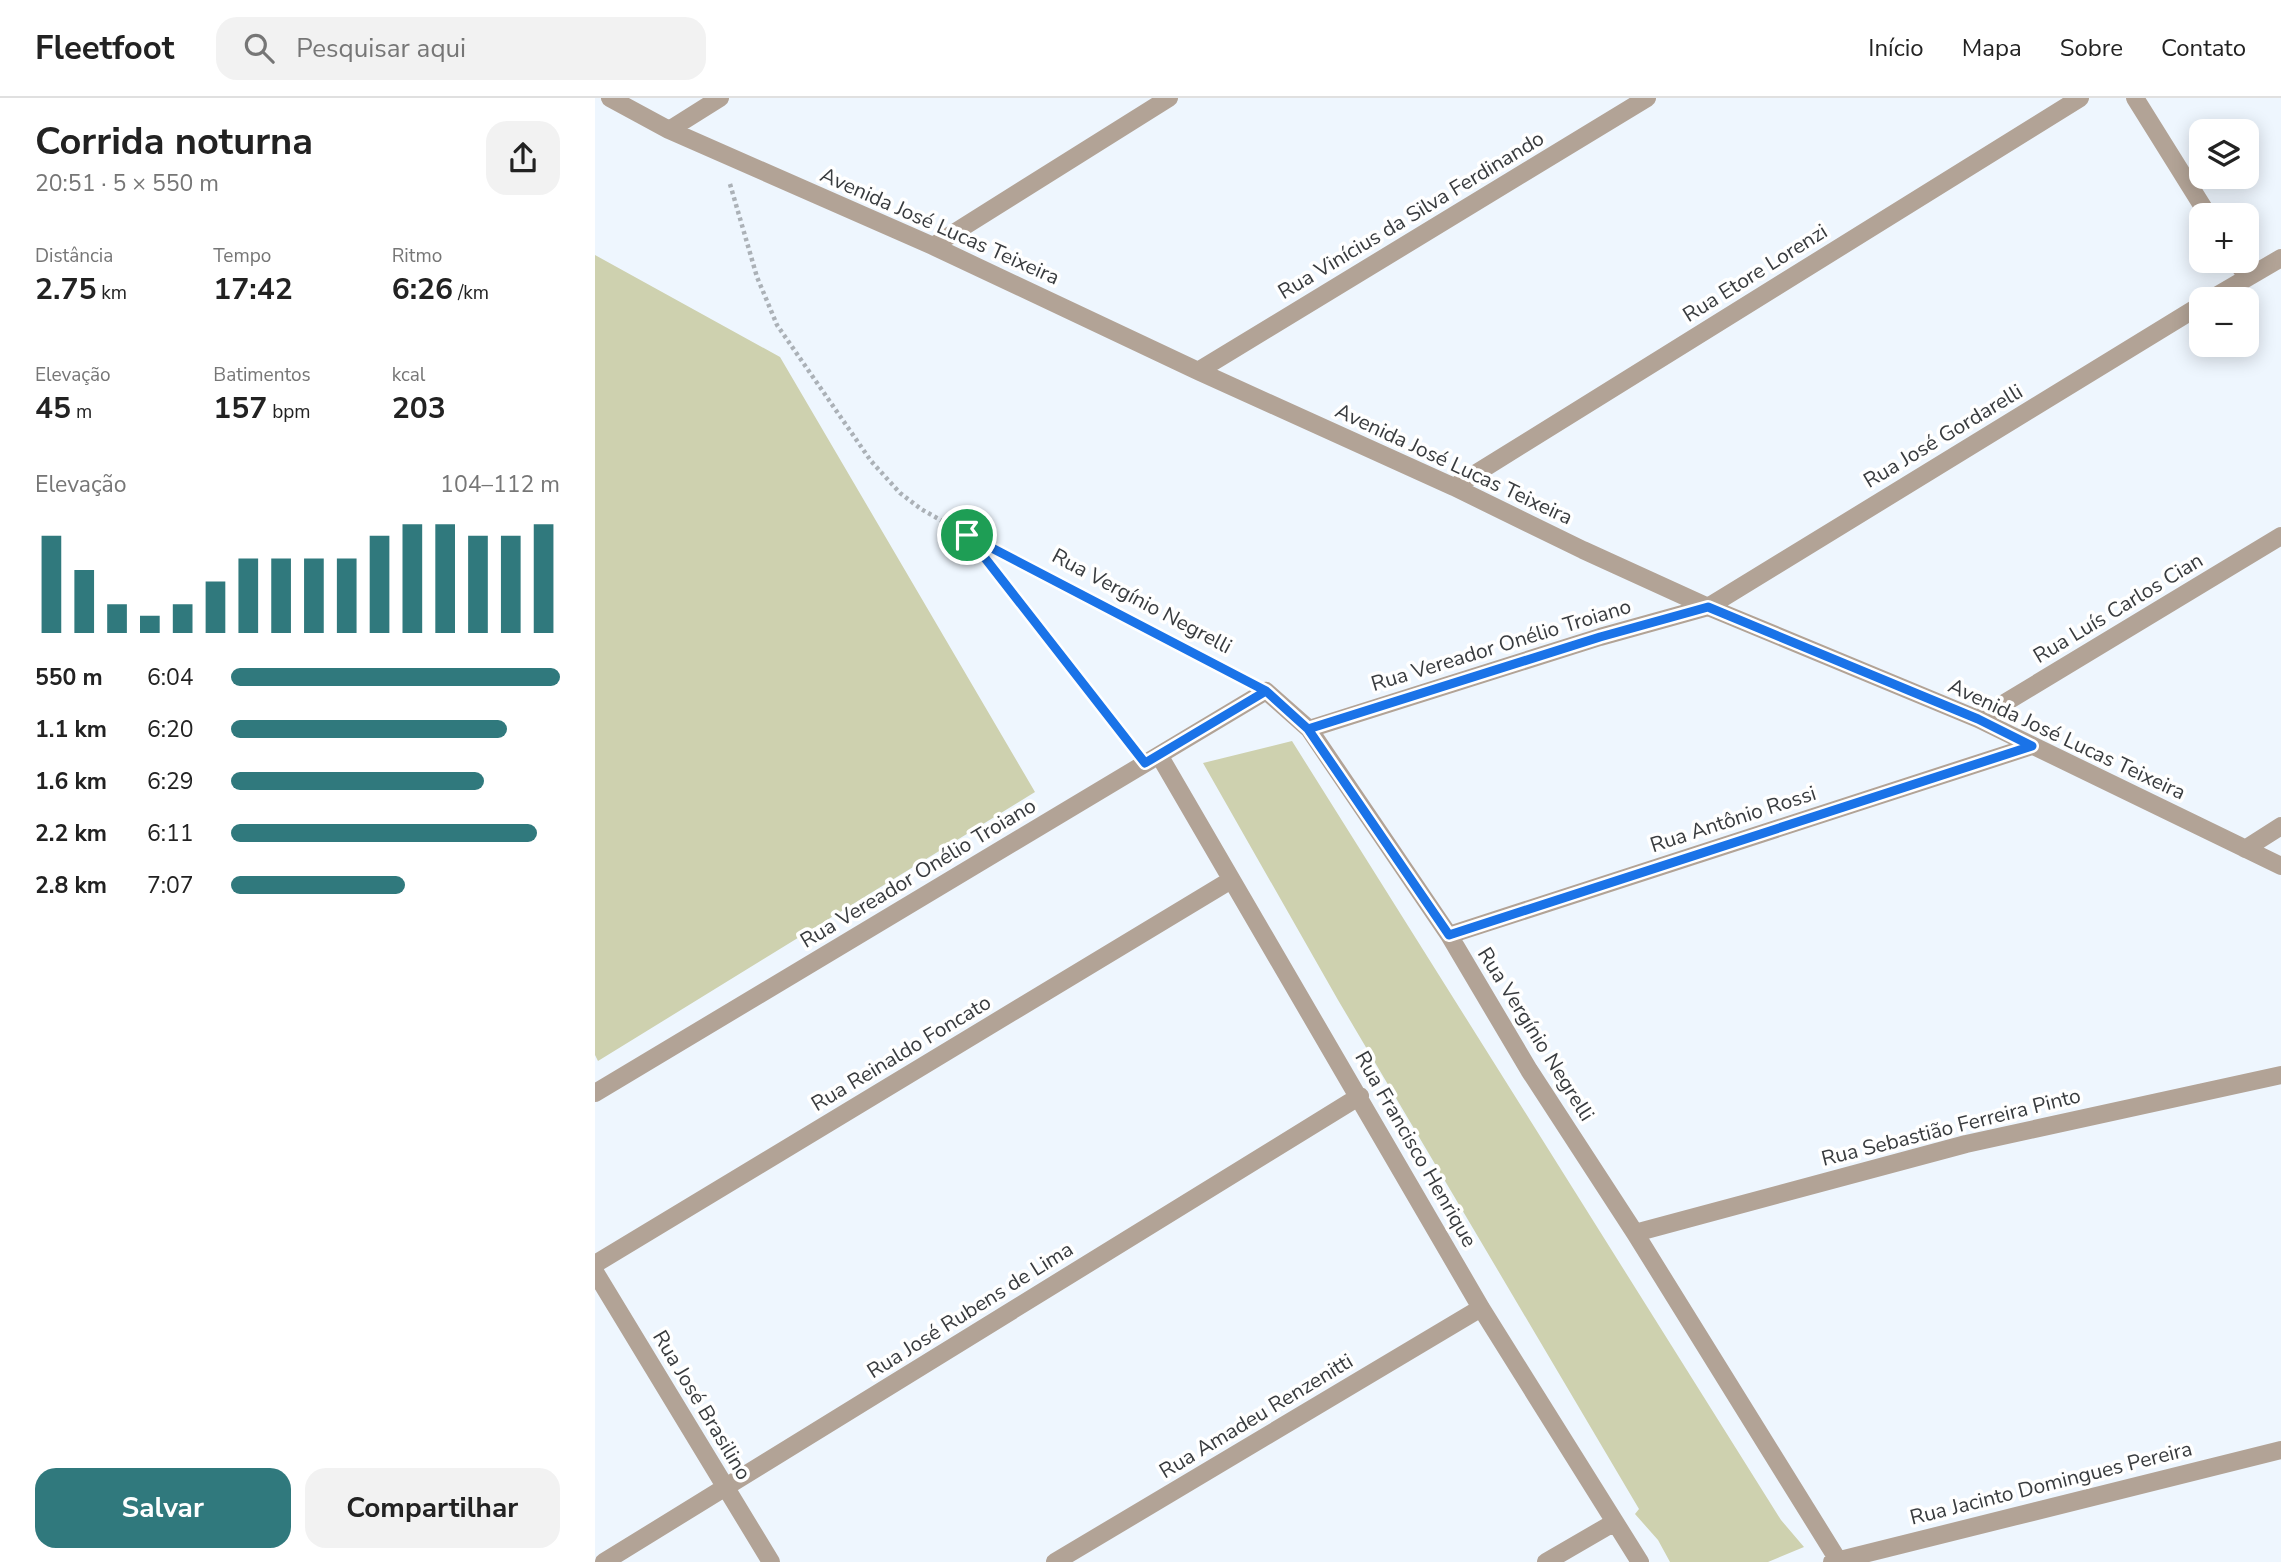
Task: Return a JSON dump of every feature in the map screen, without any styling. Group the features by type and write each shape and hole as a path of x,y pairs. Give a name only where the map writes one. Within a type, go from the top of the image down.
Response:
{"street":[{"name":"Avenida José Lucas Teixeira","path":"610,98 669,130 933,246 1708,607 1978,719 2281,866"},
{"path":"669,130 720,98"},
{"path":"933,246 1170,98"},
{"name":"Rua Vinícius da Silva Ferdinando","path":"1198,371 1647,98"},
{"name":"Rua Etore Lorenzi","path":"1454,487 2080,98"},
{"path":"2135,98 2201,203"},
{"path":"2232,287 2281,258"},
{"path":"2244,273 2247,278"},
{"name":"Rua José Gordarelli","path":"1708,607 2189,312"},
{"name":"Rua Luís Carlos Cian","path":"1978,719 2281,536"},
{"name":"Rua Vereador Onélio Troiano","path":"1308,729 1587,641 1708,607"},
{"name":"Rua Vereador Onélio Troiano","path":"595,1093 1266,691"},
{"name":"Rua Vergínio Negrelli","path":"1266,691 1308,729 1449,935 1529,1070 1635,1233 1835,1561"},
{"name":"Rua Antônio Rossi","path":"1449,935 2032,746"},
{"name":"Rua Francisco Henrique","path":"1152,759 1231,880 1481,1308 1640,1562"},
{"path":"2245,849 2281,826"},
{"name":"Rua Reinaldo Foncato","path":"595,1264 1231,880"},
{"name":"Rua Sebastião Ferreira Pinto","path":"1635,1233 1966,1143 2281,1075"},
{"name":"Rua José Rubens de Lima","path":"604,1562 1360,1097"},
{"name":"Rua José Brasilino","path":"595,1272 771,1562"},
{"name":"Rua Amadeu Renzenitti","path":"1055,1562 1481,1308"},
{"name":"Rua Jacinto Domingues Pereira","path":"1835,1561 2281,1450"},
{"path":"1546,1562 1615,1522"}],"path":[{"name":"Rua Vergínio Negrelli","path":"721,152 757,277 777,325 886,480 921,509 967,535 1266,691"},
{"path":"967,535 1152,759"}],"green space":[{"path":"595,255 780,357 1035,792 598,1061 595,1055"},
{"path":"1292,741 1781,1520 1804,1547 1768,1562 1670,1562 1658,1540 1635,1514 1639,1509 1338,1000 1203,763"}],"route":[{"path":"967,535 1145,763 1266,691 1308,729 1600,637 1708,607 1978,719 2032,746 1449,935 1308,729 1266,691 967,535"}]}
